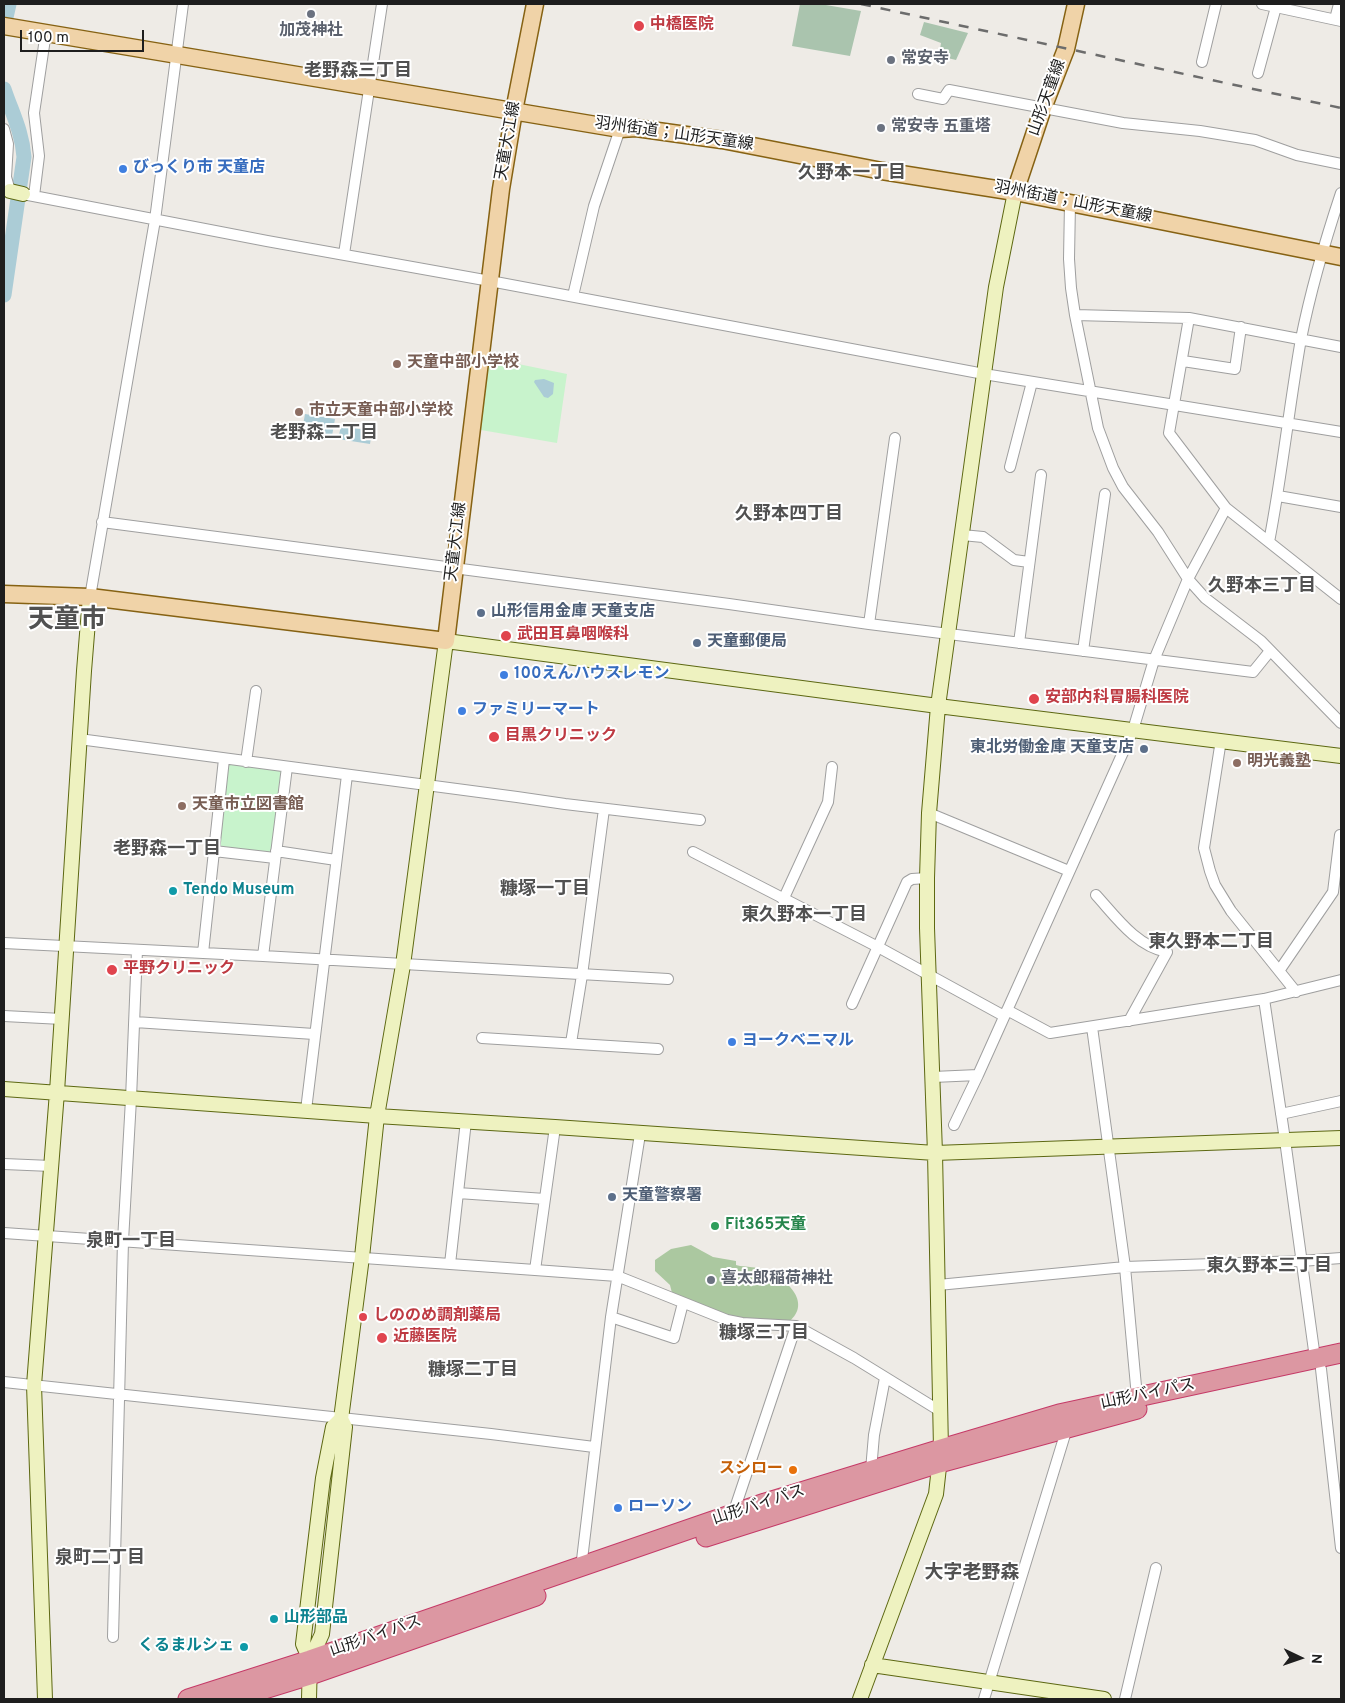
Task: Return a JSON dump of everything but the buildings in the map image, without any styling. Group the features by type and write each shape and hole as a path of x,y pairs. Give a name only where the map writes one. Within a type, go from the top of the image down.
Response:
{"highway":[{"name":"山形バイパス","path":"232,1699 452,1610 581,1568 733,1514 872,1470 1067,1428 1318,1364 1341,1353"},
{"name":"山形バイパス","path":"188,1699 310,1667 722,1532 1060,1414 1138,1397 1318,1364 1341,1366"}],"main road":[{"name":"天童大江線","path":"446,641 501,189 535,4"},
{"name":"山形天童線","path":"1015,192 1043,108 1066,48 1076,4"},
{"name":"羽州街道；山形天童線","path":"7,26 620,129 636,128 722,140 882,171 1015,192 1341,257"},
{"path":"4,594 90,596 446,641"}],"street":[{"path":"45,1699 34,1385 57,1092 90,596 155,220 183,4"},
{"path":"344,254 382,4"},
{"path":"1202,62 1216,4"},
{"path":"1262,4 1281,6 1338,20 1339,4"},
{"path":"1258,74 1281,6"},
{"path":"18,193 39,156 34,113 46,32"},
{"path":"918,94 943,99 949,90 1123,123 1200,131 1255,140 1297,155 1341,164"},
{"path":"4,129 8,144 6,176 18,193 984,374 1341,432"},
{"path":"573,296 594,206 620,129"},
{"path":"860,1699 936,1494 940,1456 935,1153 926,878 929,814 938,706 996,287 1015,192"},
{"path":"1269,542 1278,496 1302,339 1321,253 1341,193"},
{"path":"1070,203 1070,268 1075,315 1098,428 1113,468 1123,487 1158,532 1188,579 1205,598 1261,641 1341,723"},
{"path":"1075,315 1188,318 1341,347"},
{"path":"1188,318 1183,361 1170,433 1226,508 1341,598"},
{"path":"1183,361 1235,369 1241,327"},
{"path":"1010,467 1032,382"},
{"path":"870,624 894,438"},
{"path":"1019,643 1041,475"},
{"path":"1083,651 1104,494"},
{"path":"1278,496 1341,507"},
{"path":"954,1125 1133,730 1154,660 1188,579 1226,508"},
{"path":"102,522 870,624 1253,672 1270,651"},
{"path":"962,535 983,537 1014,560 1029,562"},
{"path":"309,1699 310,1667 303,1644 323,1478 333,1426 340,1419 362,1257 377,1116 402,965 446,641 938,706 1341,756"},
{"path":"246,762 256,691"},
{"path":"80,739 604,809 700,820"},
{"path":"1221,740 1204,848 1210,871 1215,885 1231,911 1296,992"},
{"path":"203,953 224,759"},
{"path":"263,956 287,767"},
{"path":"783,900 828,802 832,767"},
{"path":"306,1110 347,775"},
{"path":"571,1043 604,809"},
{"path":"929,814 1069,871"},
{"path":"1279,971 1333,892 1340,834"},
{"path":"214,850 336,860"},
{"path":"693,852 929,975 1050,1034 1264,999 1341,980"},
{"path":"852,1004 907,882 912,879 926,878"},
{"path":"1096,895 1142,942 1154,950 1167,952 1129,1021"},
{"path":"4,944 263,956 668,980"},
{"path":"113,1638 123,1241 137,950"},
{"path":"1264,999 1301,1261 1339,1500 1341,1548"},
{"path":"4,1016 62,1019"},
{"path":"135,1022 314,1034"},
{"path":"1092,1027 1125,1267 1138,1397"},
{"path":"482,1038 658,1049"},
{"path":"933,1077 978,1075"},
{"path":"4,1089 935,1153 1341,1138"},
{"path":"1281,1114 1341,1101"},
{"path":"450,1264 466,1121"},
{"path":"535,1270 555,1126"},
{"path":"581,1568 611,1317 640,1134"},
{"path":"4,1164 51,1166"},
{"path":"458,1193 544,1199"},
{"path":"4,1233 617,1276 727,1320 742,1323 796,1326 940,1411"},
{"path":"938,1284 1125,1267 1341,1258"},
{"path":"611,1317 674,1338 683,1303"},
{"path":"733,1514 796,1326"},
{"path":"872,1470 874,1435 885,1378"},
{"path":"4,1382 594,1447"},
{"path":"984,1699 1067,1428"},
{"path":"1125,1699 1156,1568"},
{"path":"872,1665 1104,1699"}],"green space":[{"path":"800,4 820,4 861,11 850,56 792,46"},
{"path":"924,22 968,33 956,60 939,56 941,43 920,35"},
{"path":"484,357 567,374 557,443 475,429"},
{"path":"225,760 285,769 274,857 215,849"},
{"path":"691,1245 713,1257 736,1261 736,1265 740,1266 763,1269 779,1277 797,1297 797,1312 791,1320 764,1321 726,1316 672,1293 670,1285 655,1271 655,1260 671,1249"}],"water":[{"path":"544,379 554,383 553,394 548,398 544,397 534,382 535,380"},
{"path":"305,414 335,419 332,436 302,431"},
{"path":"341,426 372,431 370,444 338,439"}],"waterway":[{"path":"4,26 9,4"},
{"path":"4,89 19,130 24,157 4,295"}],"railway":[{"path":"861,4 1341,108"}],"place":[{"name":"加茂神社","path":"311,14"},
{"name":"中橋医院","path":"639,26"},
{"name":"常安寺","path":"891,60"},
{"name":"常安寺 五重塔","path":"881,128"},
{"name":"びっくり市 天童店","path":"123,169"},
{"name":"天童中部小学校","path":"397,364"},
{"name":"市立天童中部小学校","path":"299,412"},
{"name":"山形信用金庫 天童支店","path":"481,613"},
{"name":"武田耳鼻咽喉科","path":"506,636"},
{"name":"天童郵便局","path":"697,643"},
{"name":"100えんハウスレモン","path":"504,675"},
{"name":"安部内科胃腸科医院","path":"1034,699"},
{"name":"ファミリーマート","path":"462,711"},
{"name":"目黒クリニック","path":"494,737"},
{"name":"東北労働金庫 天童支店","path":"1144,749"},
{"name":"明光義塾","path":"1237,763"},
{"name":"天童市立図書館","path":"182,806"},
{"name":"Tendo Museum","path":"173,891"},
{"name":"平野クリニック","path":"112,970"},
{"name":"ヨークベニマル","path":"732,1042"},
{"name":"天童警察署","path":"612,1197"},
{"name":"Fit365天童","path":"715,1226"},
{"name":"喜太郎稲荷神社","path":"711,1280"},
{"name":"しののめ調剤薬局","path":"363,1317"},
{"name":"近藤医院","path":"382,1338"},
{"name":"スシロー","path":"793,1470"},
{"name":"ローソン","path":"618,1508"},
{"name":"山形部品","path":"274,1619"},
{"name":"くるまルシェ","path":"244,1647"}],"district":[{"name":"老野森三丁目","path":"358,72"},
{"name":"久野本一丁目","path":"852,174"},
{"name":"老野森二丁目","path":"324,434"},
{"name":"久野本四丁目","path":"789,515"},
{"name":"久野本三丁目","path":"1262,587"},
{"name":"天童市","path":"67,622"},
{"name":"老野森一丁目","path":"167,850"},
{"name":"糠塚一丁目","path":"545,890"},
{"name":"東久野本一丁目","path":"804,916"},
{"name":"東久野本二丁目","path":"1211,943"},
{"name":"泉町一丁目","path":"131,1242"},
{"name":"東久野本三丁目","path":"1269,1267"},
{"name":"糠塚三丁目","path":"764,1334"},
{"name":"糠塚二丁目","path":"473,1371"},
{"name":"泉町二丁目","path":"100,1559"},
{"name":"大字老野森","path":"972,1574"}]}
